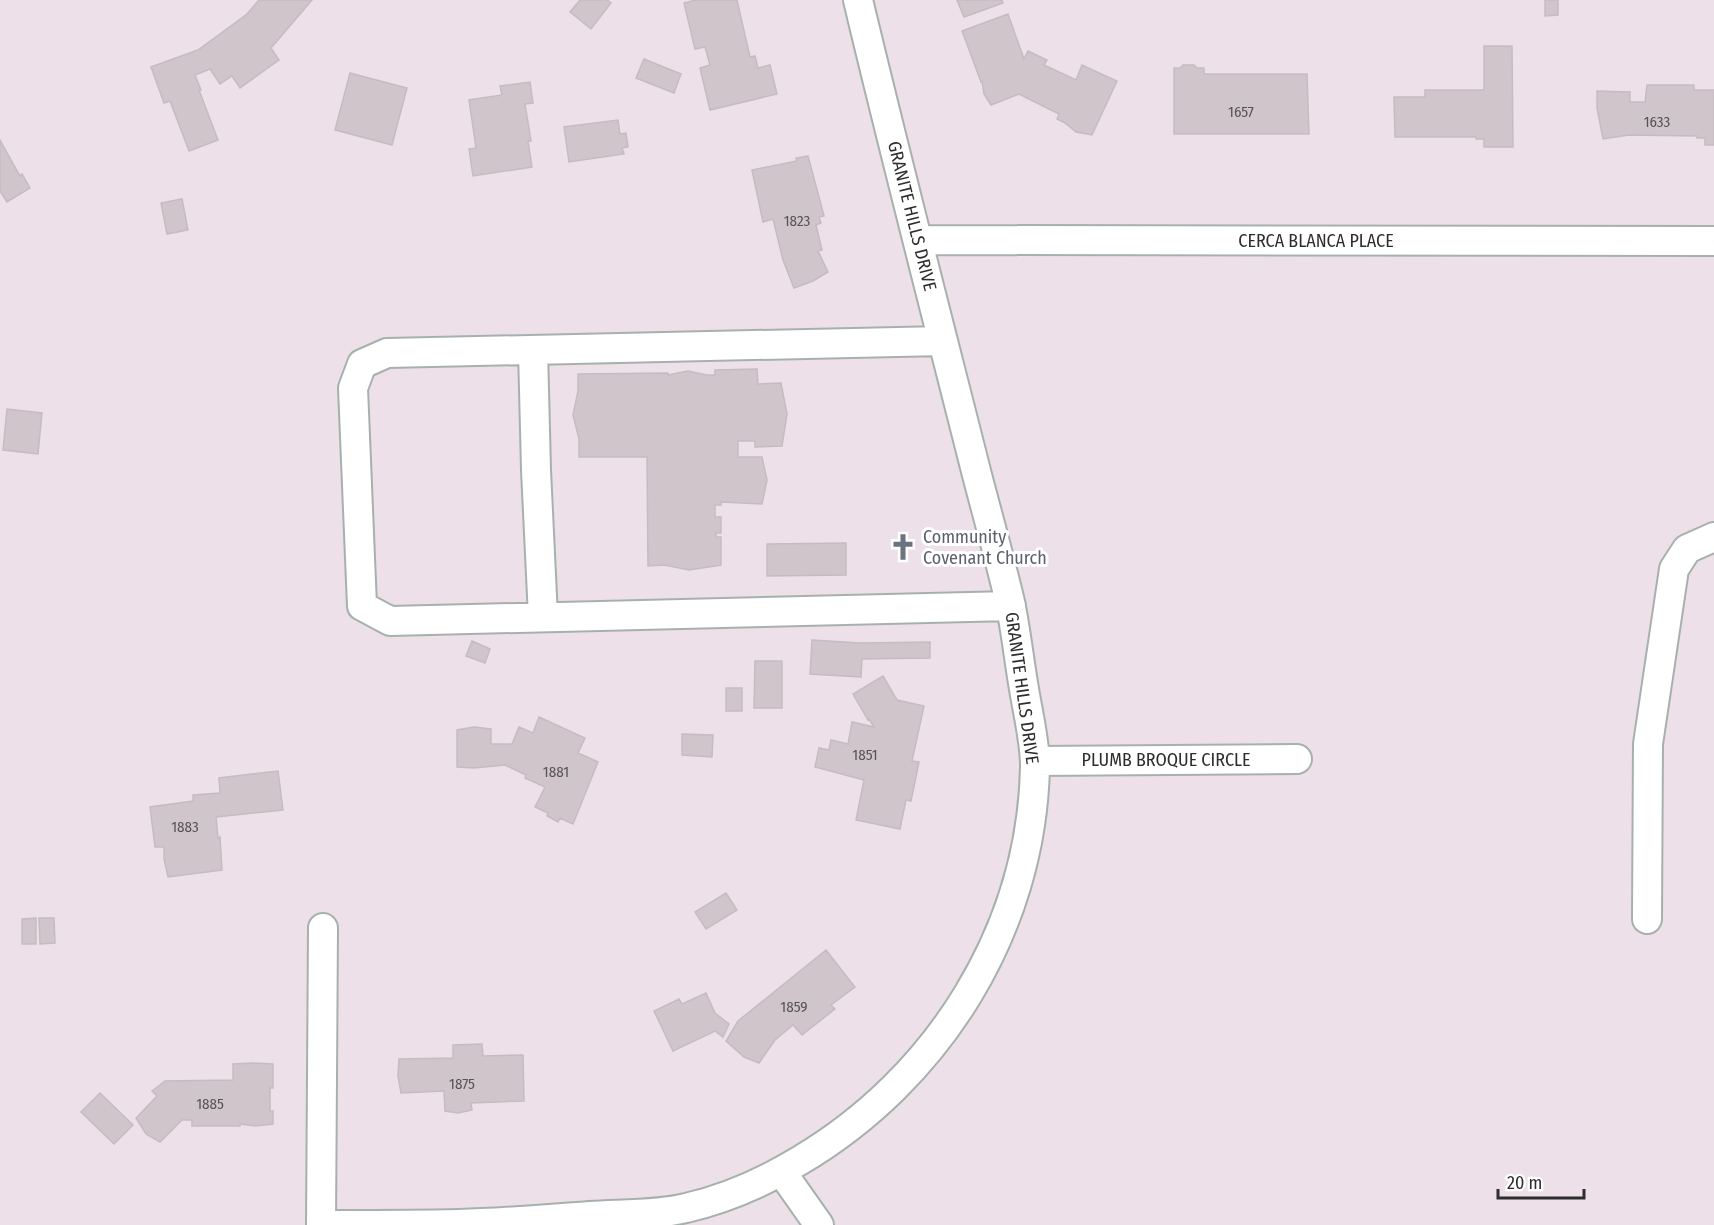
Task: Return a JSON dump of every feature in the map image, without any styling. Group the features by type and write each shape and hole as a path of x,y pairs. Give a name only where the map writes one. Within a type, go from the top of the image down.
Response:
{"street":[{"name":"GRANITE HILLS DRIVE","path":"337,1225 461,1224 682,1209 749,1186 782,1171 827,1144 885,1098 935,1043 966,1000 1003,925 1017,885 1031,813 1035,761 1011,606 858,0"},
{"name":"CERCA BLANCA PLACE","path":"918,240 1714,242"},
{"path":"943,341 387,354 362,364 353,388 362,606 390,621 1011,606"},
{"path":"533,350 543,617"},
{"path":"1647,920 1648,744 1674,569 1687,549 1714,537"},
{"name":"PLUMB BROQUE CIRCLE","path":"1035,761 1297,759"},
{"path":"321,1225 323,928"},
{"path":"782,1171 819,1225"}],"building":[{"path":"259,0 312,0 271,48 279,60 240,88 232,76 220,84 210,69 195,75 218,140 189,151 170,101 164,103 151,67 198,50 247,14"},
{"path":"580,0 607,0 611,3 591,29 570,12"},
{"path":"696,0 737,0 750,57 755,56 758,68 770,65 777,94 710,110 700,68 710,65 705,47 695,49 684,3"},
{"path":"957,0 1002,0 1003,3 964,17"},
{"path":"1545,0 1558,0 1558,15 1545,16"},
{"path":"1008,14 1024,59 1028,51 1047,60 1044,65 1076,80 1082,65 1117,81 1092,135 1076,132 1057,119 1059,114 1019,94 991,105 984,94 982,81 962,31"},
{"path":"1484,46 1512,46 1513,147 1484,147 1484,139 1476,139 1476,137 1395,137 1394,97 1425,97 1425,90 1484,90"},
{"path":"644,59 681,74 674,93 636,78"},
{"path":"1183,65 1204,68 1204,74 1307,74 1309,134 1174,134 1174,68 1180,68"},
{"path":"350,73 407,88 392,145 335,130"},
{"path":"530,82 533,103 525,104 531,141 528,141 532,167 473,176 469,149 476,148 469,100 502,95 500,86"},
{"path":"1647,85 1694,85 1694,90 1714,90 1714,145 1705,145 1705,138 1697,138 1697,136 1629,135 1603,139 1597,108 1597,91 1630,92 1630,102 1645,102"},
{"path":"618,120 620,134 626,133 628,147 622,148 624,154 569,162 564,127"},
{"path":"0,140 20,176 22,174 30,188 7,202 0,191"},
{"path":"808,156 824,216 819,217 821,223 816,225 822,250 818,251 828,272 794,288 783,260 773,219 763,222 752,170 797,161 796,158"},
{"path":"182,199 188,230 167,234 161,203"},
{"path":"757,369 758,384 781,383 787,414 782,446 755,447 755,441 738,441 738,457 762,457 767,480 762,504 721,502 721,505 715,505 715,517 721,517 721,533 716,533 716,537 721,537 721,565 689,570 664,565 648,566 647,457 579,457 579,439 573,415 578,391 578,374 668,373 668,375 688,371 715,375 715,370"},
{"path":"7,409 42,413 38,454 3,450"},
{"path":"846,543 846,575 767,576 767,544"},
{"path":"812,640 860,643 930,642 930,658 862,659 861,677 810,674"},
{"path":"472,641 490,649 485,663 466,656"},
{"path":"755,661 782,661 782,708 754,708"},
{"path":"883,676 897,700 924,706 912,761 919,762 911,801 906,800 900,829 856,820 864,780 815,767 819,748 829,750 831,740 848,744 852,722 874,727 853,694"},
{"path":"726,688 742,688 742,711 726,711"},
{"path":"539,717 585,738 578,753 598,762 573,824 560,818 558,822 547,816 548,813 535,807 545,787 525,778 526,775 505,765 457,767 457,730 474,727 491,729 491,744 512,744 519,727 533,733"},
{"path":"682,734 713,735 712,757 682,755"},
{"path":"278,771 283,810 216,817 222,870 168,877 164,847 155,847 150,807 193,801 193,795 220,793 219,778"},
{"path":"726,893 737,910 706,929 695,912"},
{"path":"36,918 36,944 22,944 22,919"},
{"path":"39,918 54,918 55,943 40,944"},
{"path":"826,950 855,987 831,1005 835,1009 802,1035 793,1025 775,1040 759,1063 744,1057 726,1041 738,1021"},
{"path":"706,993 715,1013 729,1024 723,1037 715,1031 673,1051 654,1011 679,999 682,1004"},
{"path":"482,1044 483,1056 523,1055 524,1101 471,1103 472,1110 458,1113 445,1111 444,1091 401,1093 398,1076 399,1059 453,1058 453,1045"},
{"path":"233,1064 273,1064 270,1111 273,1111 273,1124 192,1126 192,1120 182,1120 160,1142 146,1134 136,1118 157,1096 152,1091 165,1081 233,1080"},
{"path":"100,1093 133,1125 114,1144 81,1112"}],"place":[{"name":"Community Covenant Church","path":"903,547"}]}
